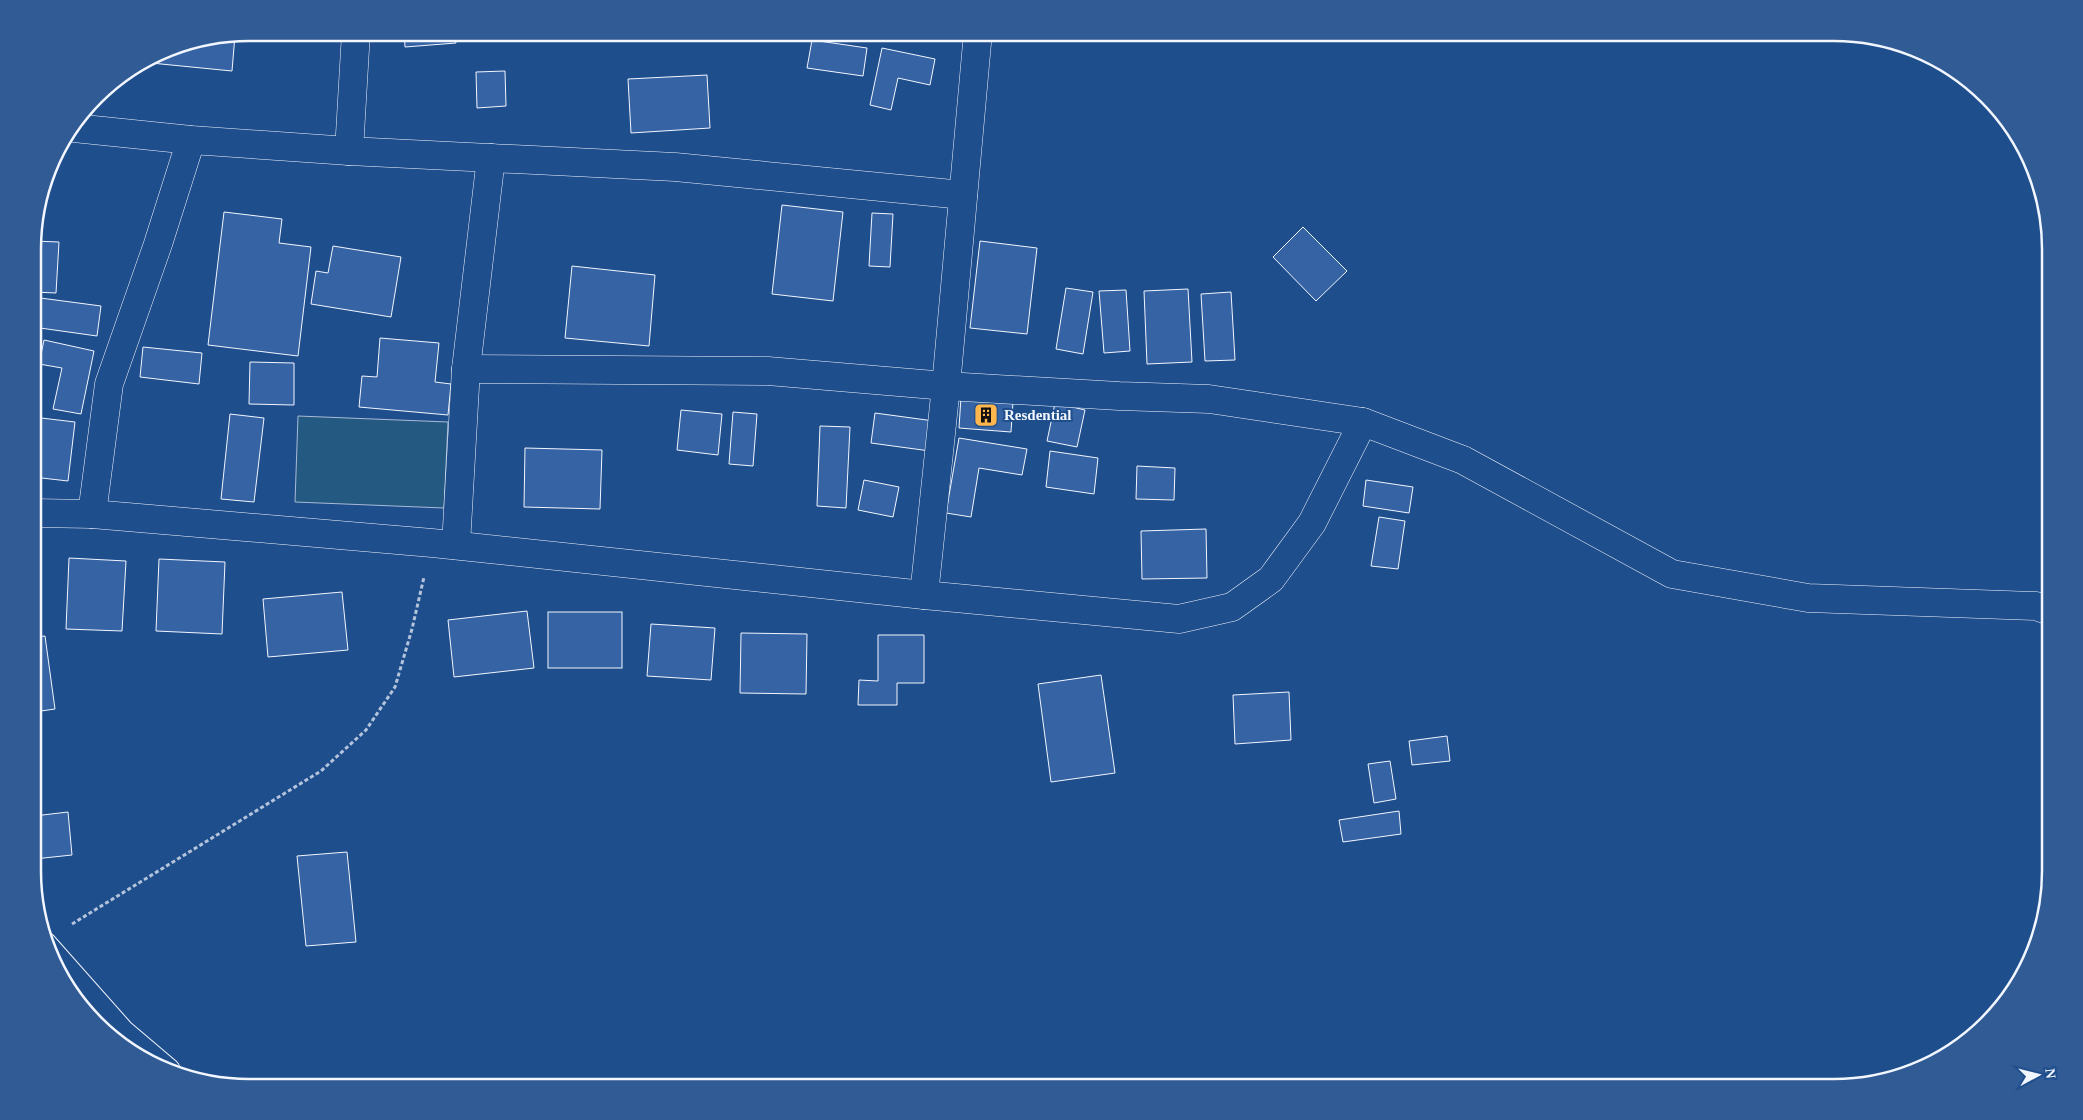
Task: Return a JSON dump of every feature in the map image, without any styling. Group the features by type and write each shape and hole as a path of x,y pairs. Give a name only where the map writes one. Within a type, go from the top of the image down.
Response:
{"street":[{"path":"349,150 355,41"},
{"path":"924,595 946,386 977,41"},
{"path":"79,129 191,140 675,167 963,195"},
{"path":"92,514 109,384 158,244 191,140"},
{"path":"444,544 491,158"},
{"path":"466,369 768,371 946,386 1210,399 1363,422 1463,460 1672,574 1808,598 2036,606 2042,608"},
{"path":"41,513 92,514 444,544 924,595 1179,619 1232,607 1271,580 1312,523 1363,422"}],"lane":[{"path":"61,959 124,1030 154,1056"}],"path":[{"path":"70,925 321,771 366,730 395,687 412,629 444,544"}],"shaded area":[{"path":"298,416 448,422 444,508 295,502"}],"building":[{"path":"405,41 456,41 456,43 405,47"},
{"path":"812,41 867,48 863,76 807,68"},
{"path":"234,42 232,71 156,63 195,48"},
{"path":"882,48 935,59 930,85 898,78 891,110 870,105"},
{"path":"505,71 506,106 477,108 476,72"},
{"path":"707,75 710,128 631,133 628,79"},
{"path":"782,205 843,212 833,301 772,294"},
{"path":"224,212 282,219 279,243 311,247 298,356 208,345"},
{"path":"872,213 893,214 890,267 869,266"},
{"path":"1303,227 1347,271 1316,301 1273,257"},
{"path":"42,241 59,242 56,293 41,292"},
{"path":"980,241 1037,248 1027,334 970,328"},
{"path":"333,246 401,257 391,317 311,304 316,271 328,273"},
{"path":"572,266 655,275 649,346 565,338"},
{"path":"1066,288 1093,292 1083,354 1056,349"},
{"path":"1188,289 1192,362 1147,364 1144,291"},
{"path":"1126,290 1130,351 1104,353 1099,291"},
{"path":"1231,292 1235,360 1205,361 1201,294"},
{"path":"41,298 101,306 97,336 41,328"},
{"path":"380,338 439,343 435,382 451,384 448,415 359,407 362,376 377,377"},
{"path":"44,340 94,351 81,414 53,409 62,368 41,364"},
{"path":"143,347 202,353 199,384 140,377"},
{"path":"250,362 294,363 294,405 249,404"},
{"name":"Resdential","path":"961,397 1013,402 1011,432 959,428"},
{"path":"1055,403 1085,410 1077,447 1047,441"},
{"path":"681,410 722,414 718,455 677,450"},
{"path":"733,412 757,414 753,466 729,464"},
{"path":"875,413 934,421 930,451 871,443"},
{"path":"230,414 264,418 254,502 221,499"},
{"path":"41,418 75,422 68,481 41,478"},
{"path":"820,426 850,427 846,508 817,506"},
{"path":"959,438 1027,449 1022,475 979,468 971,517 946,513"},
{"path":"525,448 602,450 600,509 524,507"},
{"path":"1050,451 1098,458 1094,494 1046,487"},
{"path":"1137,466 1175,468 1174,500 1136,499"},
{"path":"864,480 899,487 893,517 858,510"},
{"path":"1366,480 1413,487 1409,513 1363,506"},
{"path":"1379,517 1405,521 1398,569 1371,566"},
{"path":"1206,529 1207,578 1142,579 1141,531"},
{"path":"69,558 126,561 122,631 66,629"},
{"path":"159,559 225,562 222,634 156,631"},
{"path":"342,592 348,650 268,657 263,599"},
{"path":"527,611 534,668 454,677 448,620"},
{"path":"548,612 622,612 622,668 548,668"},
{"path":"651,624 715,628 711,680 647,676"},
{"path":"741,633 807,634 806,694 740,693"},
{"path":"878,635 924,635 924,683 897,683 897,705 858,705 859,680 878,681"},
{"path":"41,636 45,636 55,709 41,711"},
{"path":"1101,675 1115,773 1051,782 1038,684"},
{"path":"1289,692 1291,740 1235,744 1233,695"},
{"path":"1447,736 1450,761 1412,765 1409,741"},
{"path":"1390,761 1396,799 1374,803 1368,764"},
{"path":"1399,811 1401,834 1343,842 1339,820"},
{"path":"68,812 72,855 41,858 41,815"},
{"path":"347,852 356,942 306,946 297,856"}],"place":[{"name":"Resdential","path":"986,415"}]}
